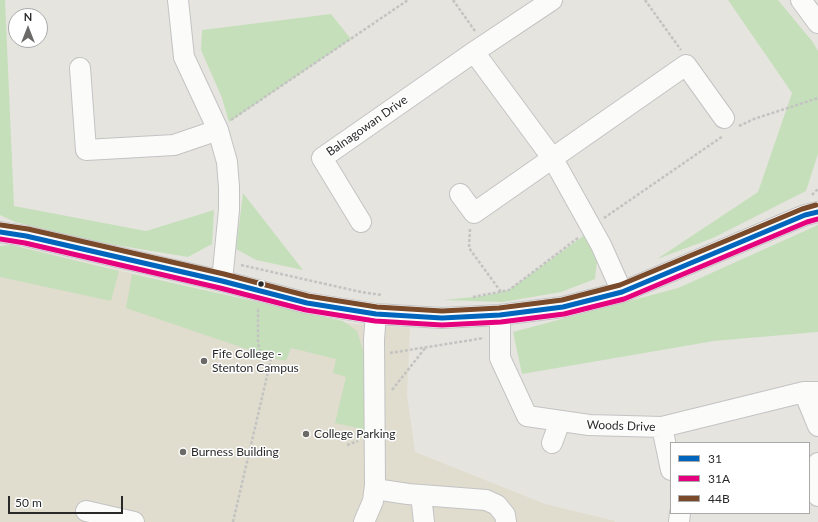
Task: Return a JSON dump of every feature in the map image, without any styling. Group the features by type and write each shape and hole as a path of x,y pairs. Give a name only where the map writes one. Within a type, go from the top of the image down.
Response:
{"street":[{"path":"178,0 184,57 218,130 227,162 229,186 224,271"},
{"name":"Balnagowan Drive","path":"361,222 322,158 479,48 552,0"},
{"path":"801,0 818,23"},
{"path":"479,48 553,159 592,227 622,292"},
{"path":"460,194 474,213 686,65 728,124"},
{"path":"80,68 86,150 174,145 218,130"},
{"path":"0,232 224,271 260,291 307,303 376,314 442,318 500,315 563,307 622,292 814,210"},
{"path":"364,522 373,500 375,489 374,339 376,314"},
{"name":"Woods Drive","path":"500,315 500,358 527,416 589,425 662,427 811,392"},
{"path":"811,392 818,426"},
{"path":"552,443 560,421"},
{"path":"662,427 670,465"},
{"path":"818,464 818,496"},
{"path":"375,489 421,495 486,500 497,505 505,515 506,522"},
{"path":"421,495 424,522"},
{"path":"86,510 134,522"}],"path":[{"path":"218,130 408,0"},
{"path":"453,0 479,48"},
{"path":"645,0 681,49 686,65"},
{"path":"470,298 509,290 728,124 754,119 818,98"},
{"path":"474,213 468,240 469,248 502,292"},
{"path":"224,271 388,296"},
{"path":"233,522 271,359 260,351 258,343 257,317 260,291"},
{"path":"375,412 426,347"}],"shaded area":[{"name":"Fife College - Stenton Campus","path":"11,245 353,324 410,328 407,395 415,452 545,504 615,522 0,522 0,246"}],"green space":[{"path":"0,0 5,0 14,206 146,231 214,210 212,244 188,257 97,242 15,222 0,215"},
{"path":"728,0 778,0 812,41 818,51 818,154 806,191 713,238 657,259 758,192 792,93"},
{"path":"331,14 351,39 229,122 222,98 201,50 202,30"},
{"path":"243,193 303,270 256,260 236,249"},
{"path":"818,225 818,332 714,341 522,374 513,332 678,288"},
{"path":"586,234 597,261 595,279 561,292 503,302 443,300 483,296 509,290"},
{"path":"11,245 119,271 111,301 0,277 0,246"},
{"path":"132,274 343,321 357,331 366,360 364,436 356,439 358,428 335,423 346,377 333,373 336,359 291,348 286,361 273,358 126,308"}],"transit line":[{"name":"44B","path":"1,225 28,229 224,274 308,296 377,307 442,311 499,308 562,300 620,285 802,209 816,205"},
{"name":"31","path":"0,232 26,236 222,281 307,303 376,314 442,318 500,315 563,307 622,292 805,215 818,212"},
{"name":"31A","path":"0,239 25,243 220,288 306,310 375,321 442,325 501,322 564,314 624,299 807,222 818,219"}],"place":[{"name":"Fife College - Stenton Campus","path":"204,361"},
{"name":"College Parking","path":"306,434"},
{"name":"Burness Building","path":"183,452"}]}
